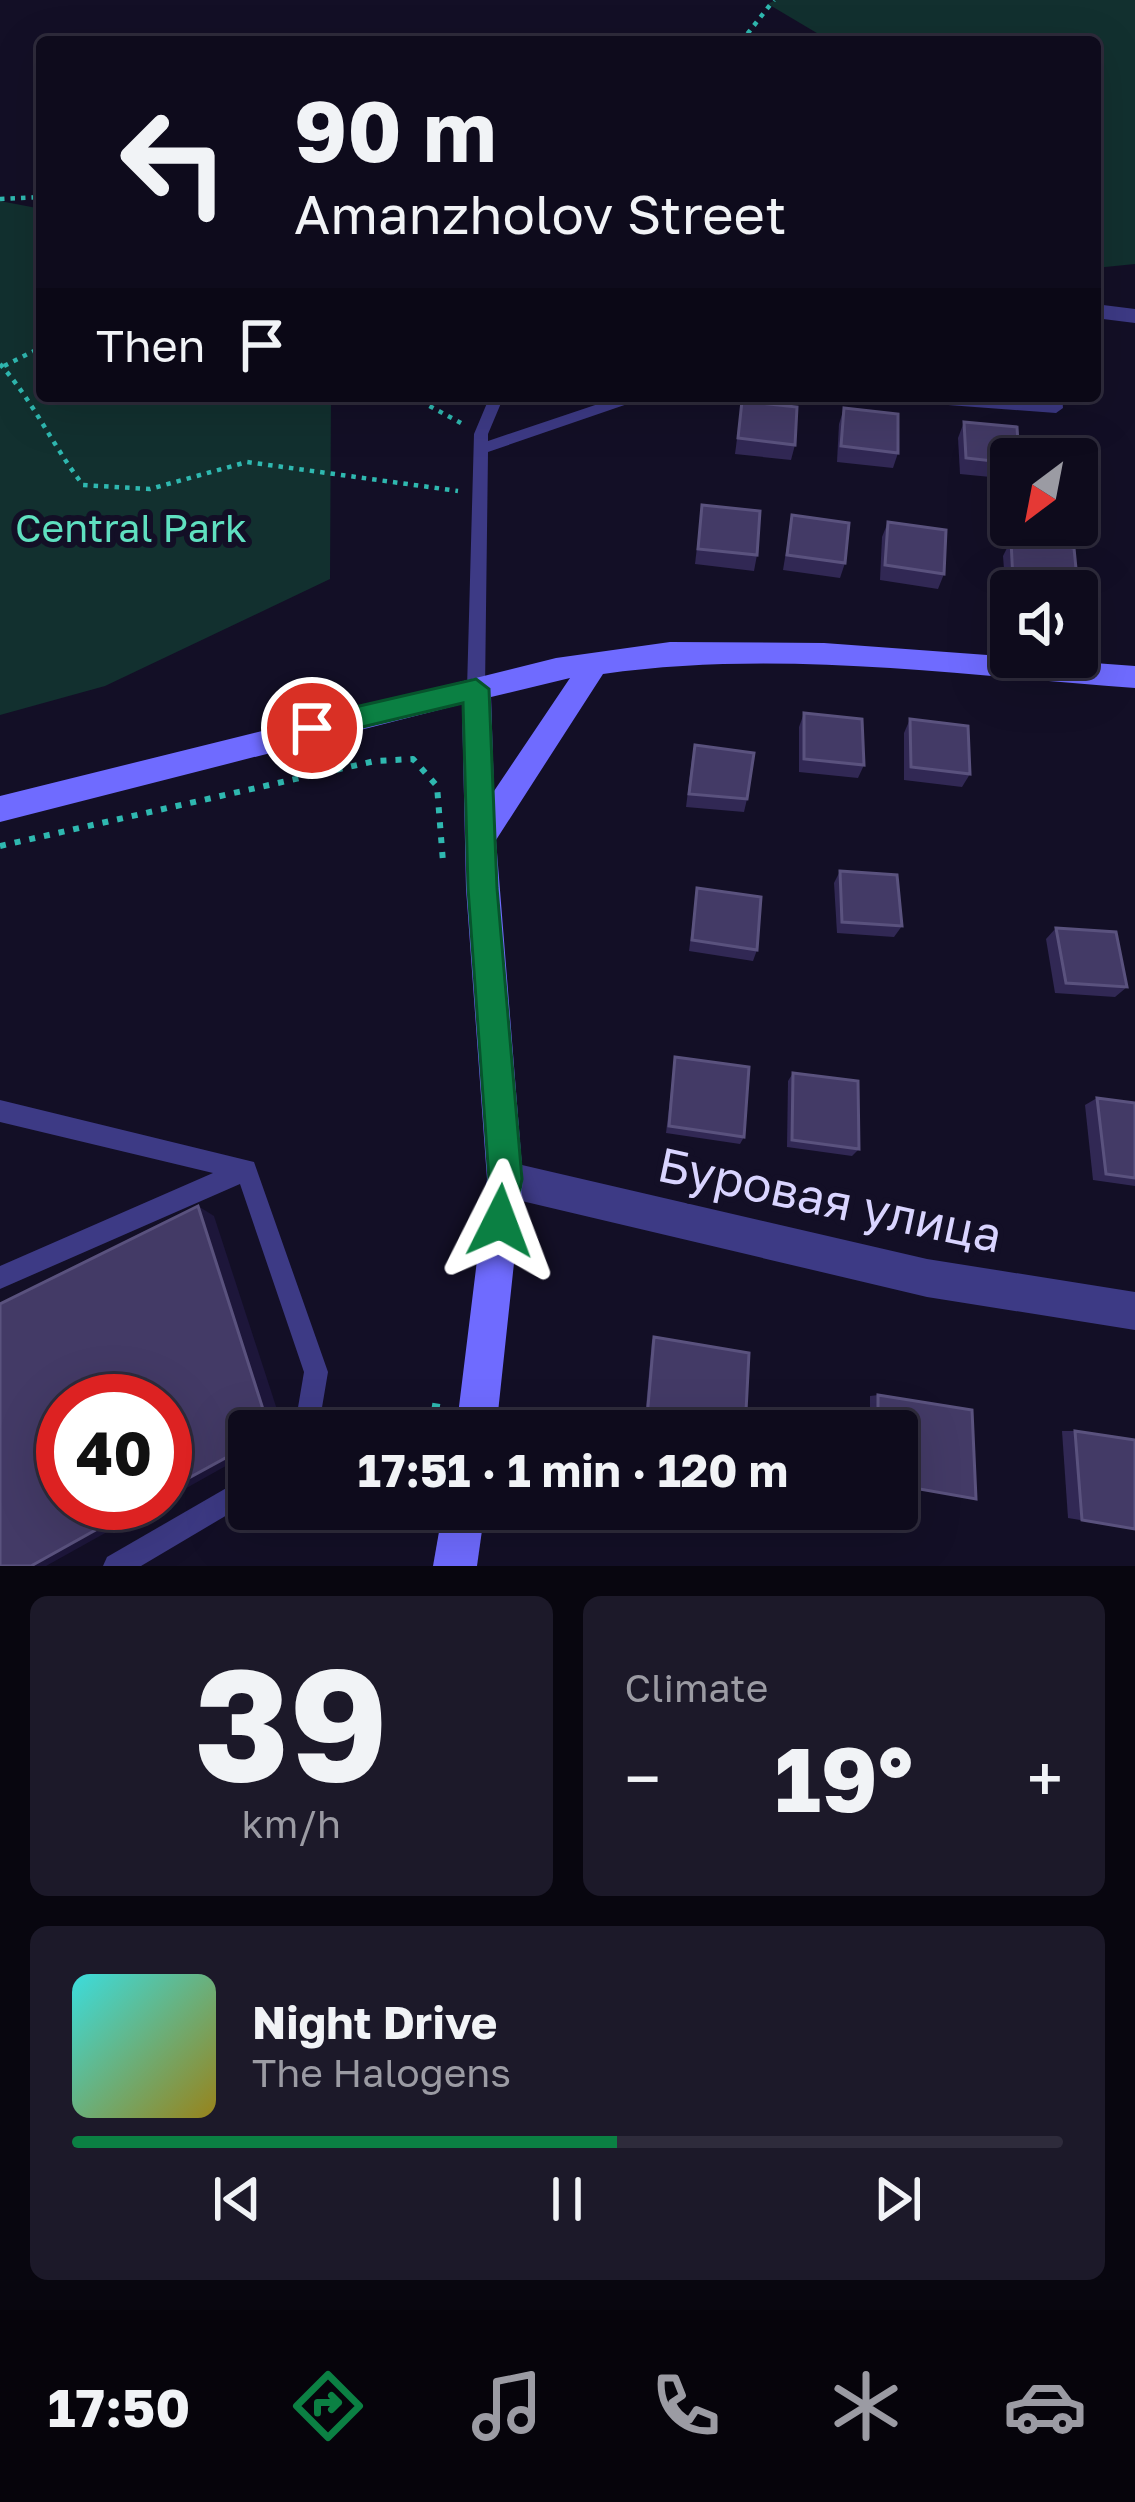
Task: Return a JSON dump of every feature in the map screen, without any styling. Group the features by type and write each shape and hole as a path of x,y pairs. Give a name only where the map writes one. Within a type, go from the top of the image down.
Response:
{"main road":[{"path":"0,809 476,689 670,652 824,654 1135,677"},
{"path":"480,838 595,663"},
{"path":"476,689 480,838 505,1179 478,1410"},
{"path":"455,1566 461,1530"}],"street":[{"path":"1101,312 1135,316"},
{"name":"Буровая улица","path":"505,1179 927,1279 1135,1311"}],"lane":[{"path":"476,689 481,441 495,402"},
{"path":"481,441 616,402"},
{"path":"976,402 1056,408 1055,402"},
{"path":"0,1111 246,1170"},
{"path":"0,1278 246,1170"},
{"path":"246,1170 316,1372 310,1410"},
{"path":"116,1566 228,1500"}],"path":[{"path":"746,36 774,0"},
{"path":"0,199 36,197"},
{"path":"36,350 2,365 32,400 49,442 82,485 150,489 247,462 480,495"},
{"path":"420,402 481,441"},
{"path":"0,845 375,761 413,758 437,786 445,879"},
{"path":"436,1410 440,1385"}],"green space":[{"path":"775,0 1135,0 1135,264 1101,267 1101,36 822,36 768,4"},
{"name":"Central Park","path":"0,201 36,208 36,402 331,402 330,579 105,686 0,715"}],"building":[{"path":"742,402 797,407 795,445 738,438"},
{"path":"844,408 898,414 898,453 841,446"},
{"path":"964,422 1017,427 1018,438 990,438 990,461 966,458"},
{"path":"702,505 760,511 757,555 698,549"},
{"path":"792,515 849,523 845,563 787,555"},
{"path":"888,522 946,530 944,574 885,565"},
{"path":"1011,546 1074,548 1076,570 1012,570"},
{"path":"804,713 862,719 864,765 804,759"},
{"path":"910,719 968,726 970,774 911,767"},
{"path":"695,745 754,753 747,799 689,794"},
{"path":"840,871 897,875 902,926 842,922"},
{"path":"697,888 761,897 757,950 692,940"},
{"path":"1056,928 1116,932 1127,987 1066,983"},
{"path":"675,1057 749,1067 744,1137 669,1126"},
{"path":"793,1073 858,1081 859,1149 792,1140"},
{"path":"1097,1098 1135,1103 1135,1178 1106,1174"},
{"path":"198,1206 263,1410 228,1410 228,1456 192,1476 192,1374 36,1374 36,1530 96,1530 31,1566 0,1566 0,1304"},
{"path":"654,1337 749,1353 746,1410 648,1410"},
{"path":"878,1395 972,1410 976,1499 918,1489 918,1410 878,1410"},
{"path":"1075,1431 1135,1440 1135,1529 1082,1520"}],"route":[{"path":"312,728 476,689 482,888 505,1179 500,1221"}]}
